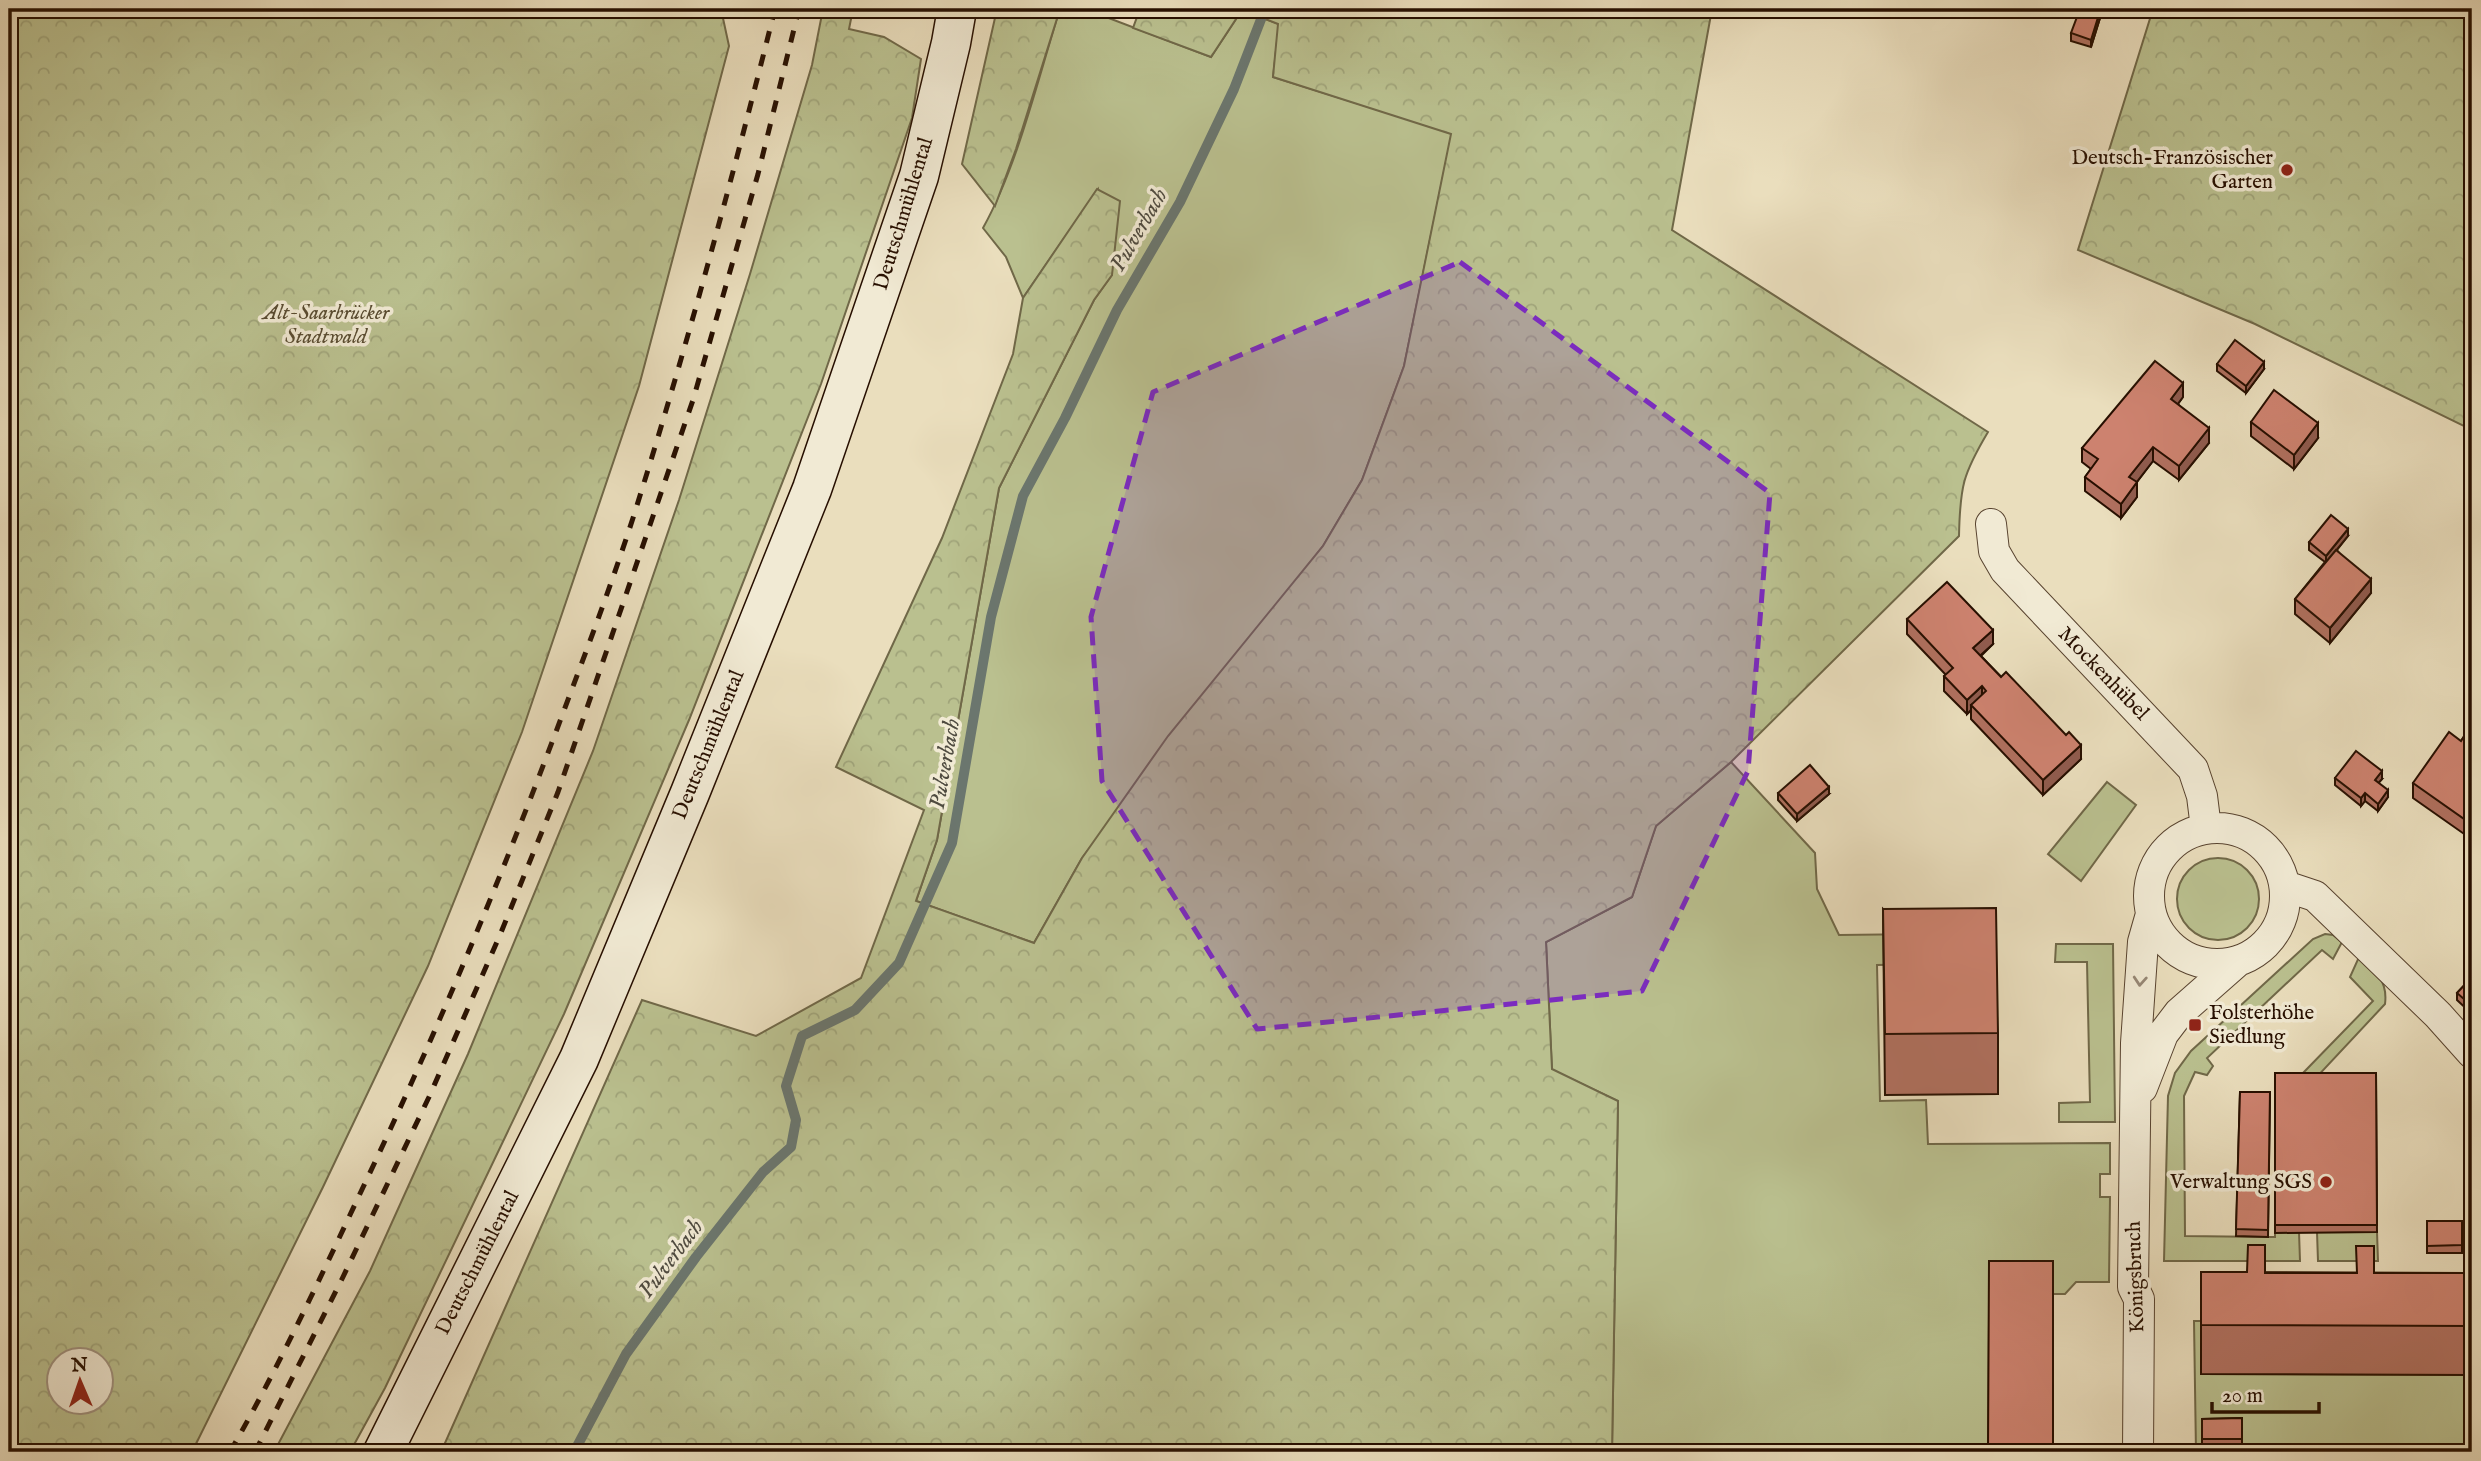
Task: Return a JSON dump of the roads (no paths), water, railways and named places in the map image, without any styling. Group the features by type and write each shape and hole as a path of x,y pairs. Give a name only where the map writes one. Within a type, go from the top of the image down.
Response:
{"main road":[{"name":"Deutschmühlental","path":"383,1452 579,1059 812,489 919,176 957,9"}],"street":[{"name":"Mockenhübel","path":"1991,524 1994,551 2005,570 2193,769 2202,796 2206,828"},
{"path":"2206,828 2228,828 2249,835 2266,847 2279,865 2285,886 2315,896 2438,1015 2472,1053"},
{"name":"Königsbruch","path":"2206,828 2185,835 2167,849 2155,867 2149,890 2151,914 2166,941 2192,959 2206,964 2238,961 2255,953 2270,940 2280,924 2285,906 2285,886"},
{"name":"Königsbruch","path":"2138,1452 2139,1298 2133,1287 2136,1043 2143,942 2151,914"},
{"name":"Königsbruch","path":"2137,1101 2163,1034 2179,1013 2238,961"}],"waterway":[{"name":"Pulverbach","path":"574,1452 626,1354 696,1257 763,1172 791,1147 796,1120 786,1086 802,1036 855,1010 899,963 952,843 991,617 1023,496 1065,418 1117,310 1180,202 1234,89 1265,9"}],"railway":[{"path":"230,1452 301,1318 441,1017 554,737 614,573 653,455 708,265 775,9"},
{"path":"255,1452 429,1097 500,935 558,792 693,400 758,174 799,9"}],"place":[{"name":"Deutsch-Französischer Garten","path":"2287,170"},
{"name":"Folsterhöhe Siedlung","path":"2195,1025"},
{"name":"Verwaltung SGS","path":"2326,1182"}],"park label":[{"name":"Alt-Saarbrücker Stadtwald","path":"326,325"}]}
